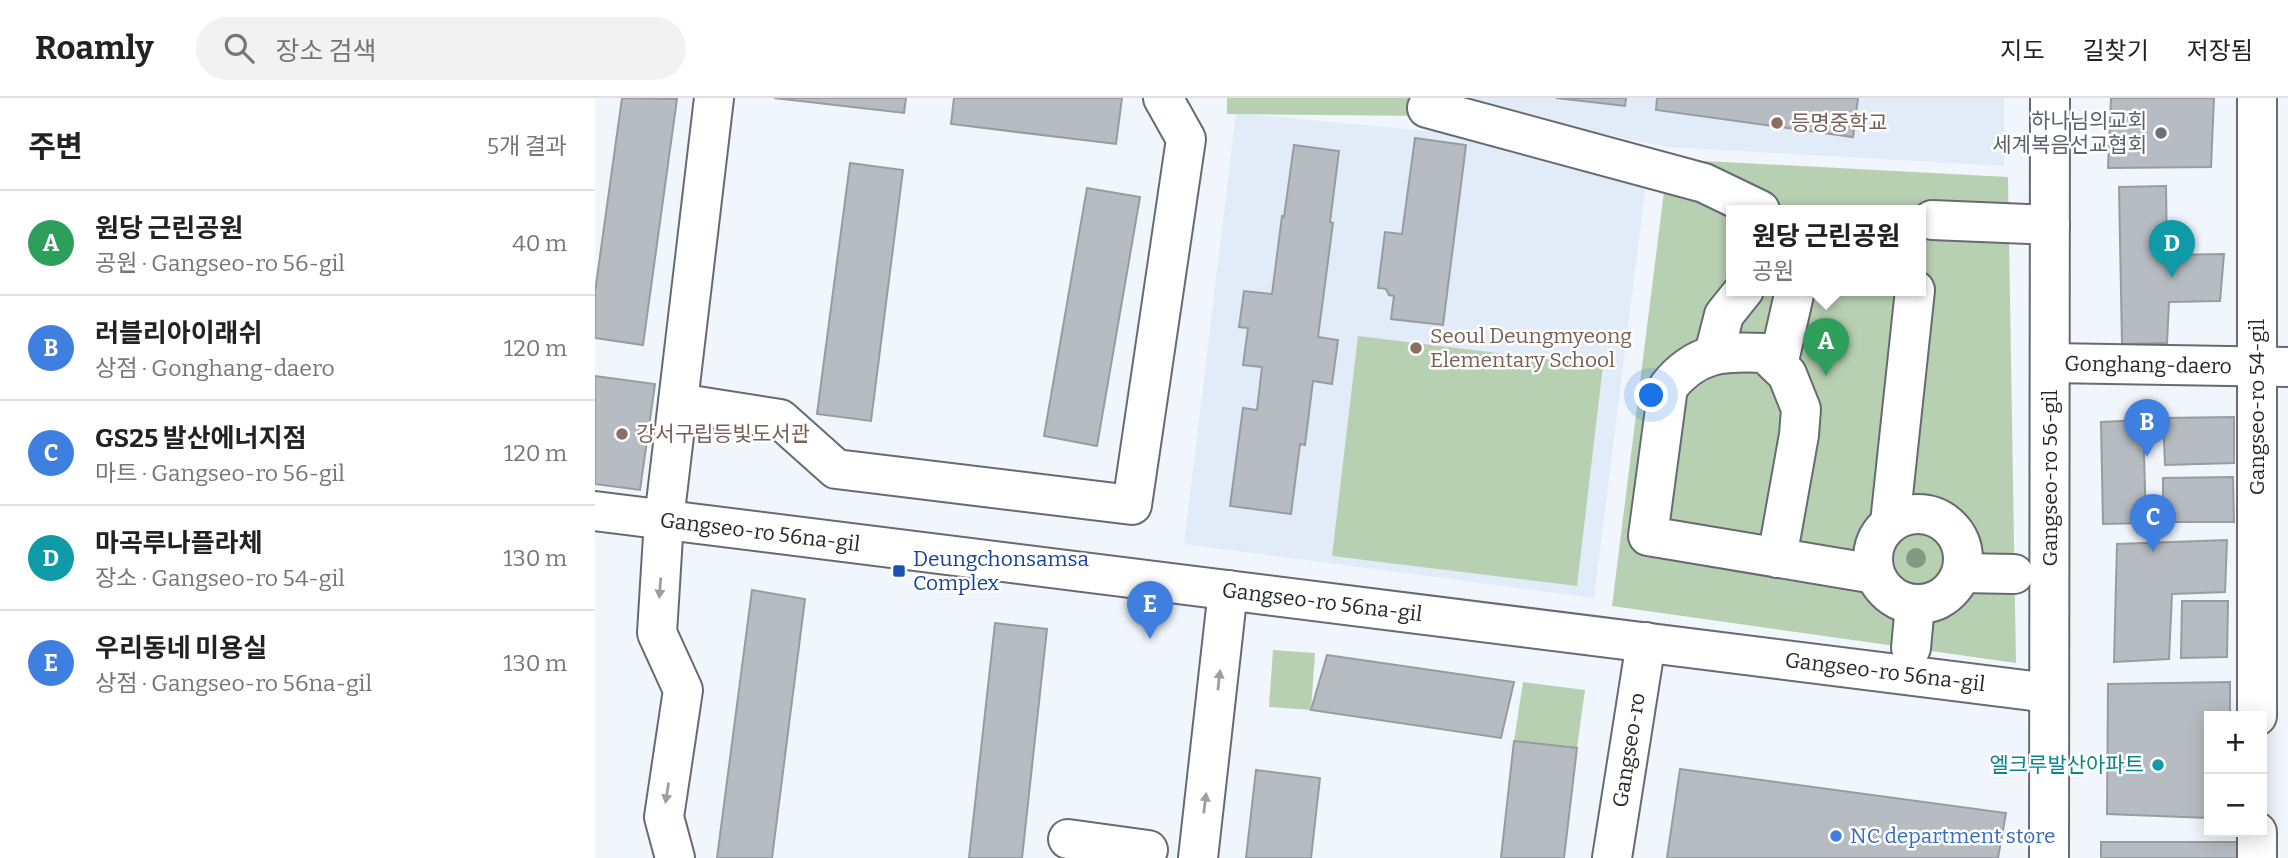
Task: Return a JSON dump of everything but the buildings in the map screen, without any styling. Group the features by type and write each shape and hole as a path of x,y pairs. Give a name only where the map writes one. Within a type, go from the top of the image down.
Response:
{"street":[{"path":"675,858 664,817 683,690 657,633 664,520 714,98"},
{"path":"678,403 780,419 836,469 1132,505 1186,139 1163,98"},
{"name":"Gangseo-ro 56-gil","path":"2049,858 2050,98"},
{"name":"Gangseo-ro 54-gil","path":"2257,98 2272,366 2257,711"},
{"path":"1427,108 1704,183 1750,205"},
{"path":"1932,220 2050,225"},
{"path":"1714,354 1724,314 1739,296"},
{"path":"1778,365 1794,296"},
{"path":"1890,523 1914,296"},
{"path":"1777,558 1799,435 1801,409 1787,373 1765,353 1714,354 1678,375 1668,387 1648,536 1777,558 1875,574"},
{"name":"Gonghang-daero","path":"2050,363 2272,366"},
{"name":"Gangseo-ro 56na-gil","path":"595,511 2049,693"},
{"path":"1916,513 1931,515 1954,531 1961,544 1961,573 1954,587 1944,597 1915,605 1902,602 1881,586 1875,574 1874,546 1890,523 1902,516 1916,513"},
{"path":"1961,573 2014,574"},
{"path":"1198,858 1227,590"},
{"path":"1911,648 1915,605"},
{"name":"Gangseo-ro","path":"1612,858 1646,642"},
{"path":"2257,837 2257,858"},
{"path":"1068,839 1148,850"}],"shaded area":[{"name":"등명중학교","path":"1431,98 2004,98 2004,166 1667,147"},
{"name":"Seoul Deungmyeong Elementary School","path":"1236,113 1650,152 1594,598 1184,544"}],"green space":[{"path":"1227,98 1428,98 1426,116 1227,114"},
{"path":"1668,159 2008,177 2016,663 1612,606"},
{"path":"1358,336 1603,366 1577,586 1332,556"},
{"path":"1273,650 1315,653 1311,710 1269,707"},
{"path":"1523,682 1585,690 1577,748 1514,741"}],"place":[{"name":"등명중학교","path":"1777,123"},
{"name":"하나님의교회 세계복음선교협회","path":"2161,133"},
{"name":"마곡루나플라체","path":"2172,278"},
{"name":"Seoul Deungmyeong Elementary School","path":"1416,348"},
{"name":"원당 근린공원","path":"1826,376"},
{"name":"강서구립등빛도서관","path":"622,434"},
{"name":"러블리아이래쉬","path":"2147,457"},
{"name":"GS25 발산에너지점","path":"2153,552"},
{"name":"Deungchonsamsa Complex","path":"899,571"},
{"name":"우리동네 미용실","path":"1150,639"},
{"name":"엘크루발산아파트","path":"2158,765"},
{"name":"NC department store","path":"1836,836"}]}
